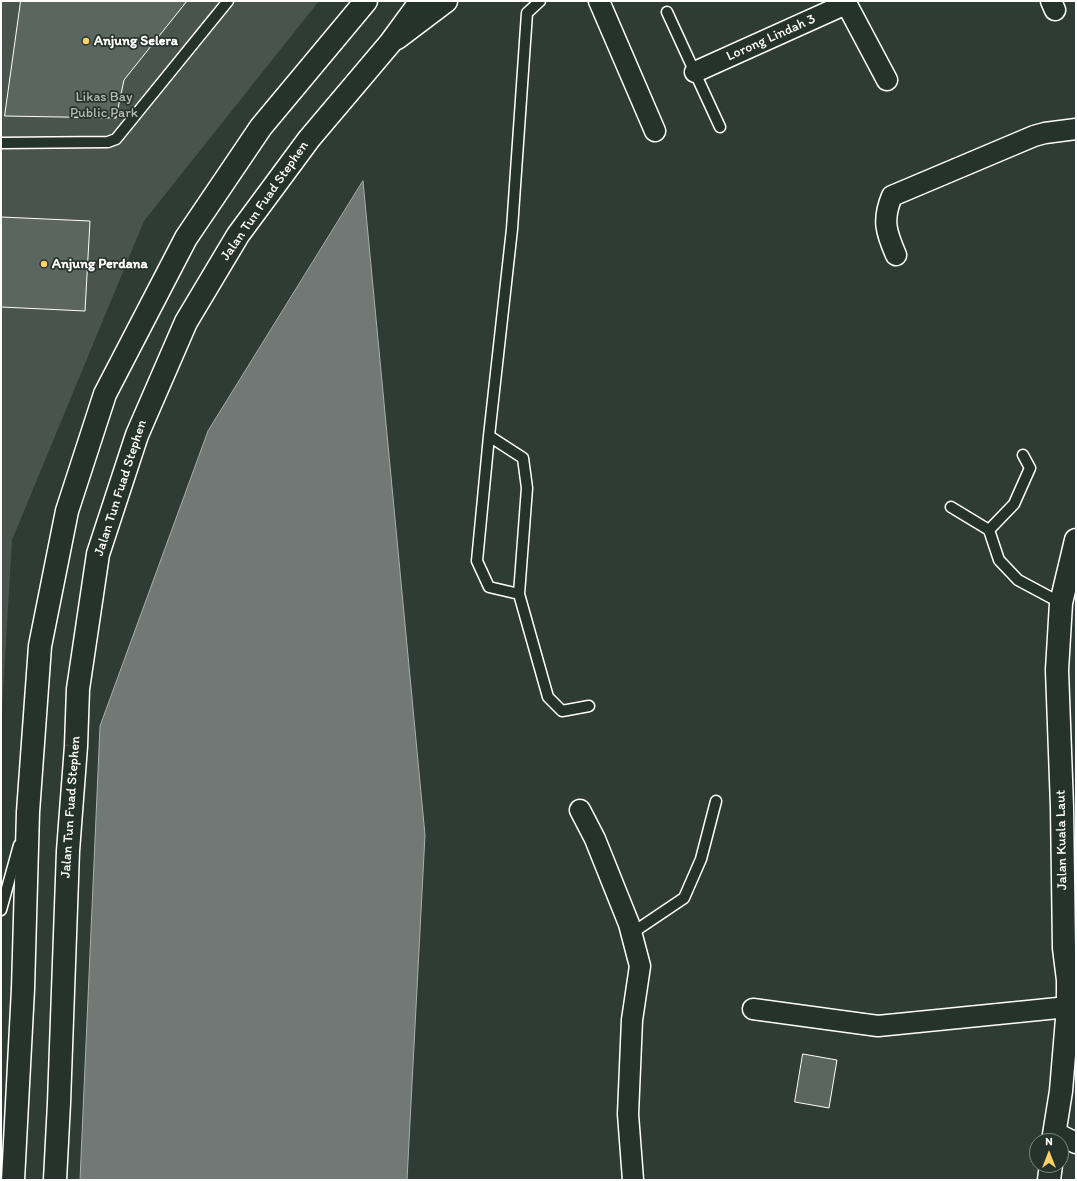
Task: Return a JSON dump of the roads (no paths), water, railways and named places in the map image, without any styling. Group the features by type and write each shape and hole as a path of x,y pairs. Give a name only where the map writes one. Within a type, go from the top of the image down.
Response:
{"main road":[{"path":"13,1180 23,989 28,812 40,646 67,512 105,394 186,238 261,127 366,1"},
{"name":"Jalan Tun Fuad Stephen","path":"55,1180 68,851 76,746 78,689 98,554 136,435 186,322 238,235 309,139 391,42 421,1"},
{"path":"391,42 446,1"},
{"name":"Jalan Kuala Laut","path":"1054,1133 1061,1091 1068,1007 1072,982 1064,948 1062,807 1057,670 1061,603 1076,540"}],"street":[{"path":"599,1 655,131"},
{"path":"846,2 887,80"},
{"name":"Lorong Lindah 3","path":"695,72 846,2"},
{"path":"896,255 887,236 885,225 887,207 892,196 1034,136 1076,130"},
{"path":"580,810 595,839 630,924 640,966 632,1020 628,1114 633,1180"},
{"path":"753,1009 878,1026 1068,1007"}],"lane":[{"path":"1,143 108,142 116,138 228,1"},
{"path":"519,594 489,586 478,561 489,436 512,229 527,13 540,1"},
{"path":"667,12 720,127"},
{"path":"489,436 523,458 527,488 519,594 548,696 562,711 589,706"},
{"path":"989,530 1014,504 1030,468 1023,455"},
{"path":"951,507 989,530 999,560 1018,580 1061,603"},
{"path":"632,933 684,898 701,858 716,801"},
{"path":"1,910 28,812"}],"place":[{"name":"Anjung Selera","path":"86,41"},
{"name":"Anjung Perdana","path":"44,264"}],"park label":[{"name":"Likas Bay Public Park","path":"104,106"}]}
